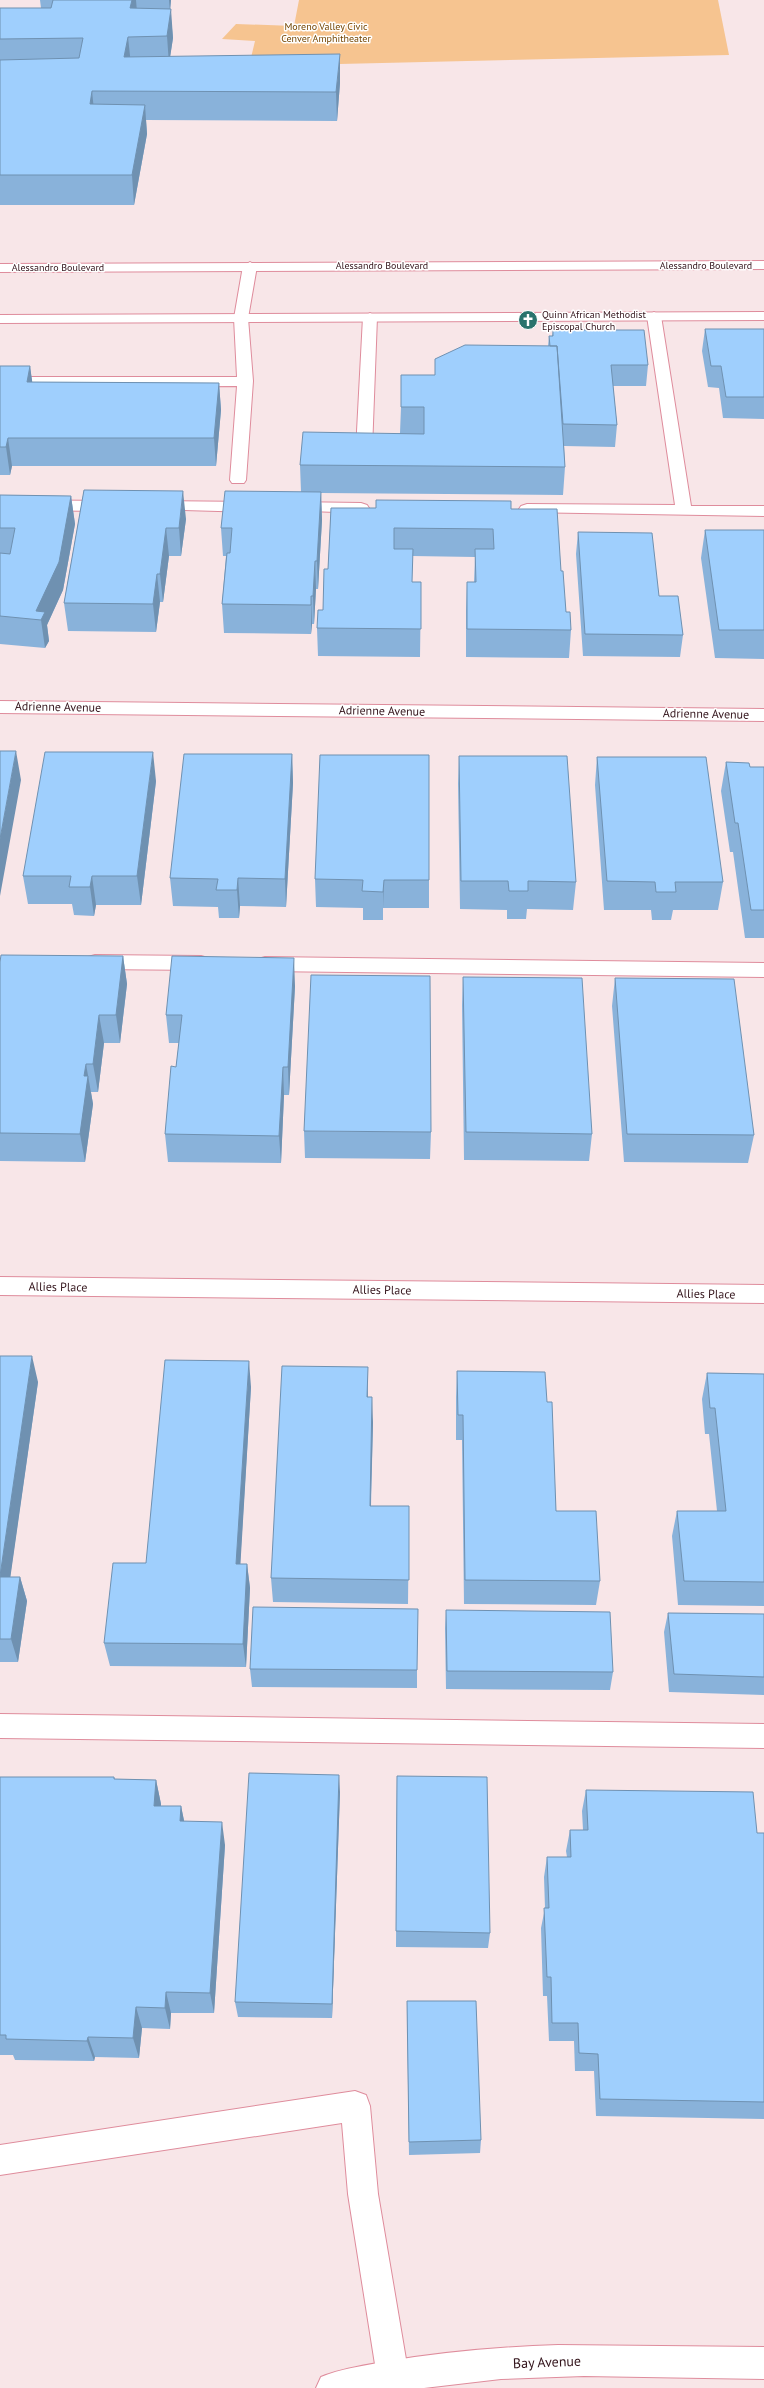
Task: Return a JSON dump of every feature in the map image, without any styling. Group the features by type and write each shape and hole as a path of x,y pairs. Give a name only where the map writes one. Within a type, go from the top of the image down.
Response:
{"main road":[{"name":"Alessandro Boulevard","path":"0,268 764,264"},
{"path":"238,480 245,381 241,318 250,266"},
{"path":"654,316 684,511"},
{"path":"0,319 764,316"},
{"path":"364,450 370,317"},
{"path":"0,382 245,381"},
{"path":"0,505 374,508"},
{"path":"509,509 764,511"},
{"name":"Adrienne Avenue","path":"0,707 764,715"},
{"path":"80,962 223,964"},
{"path":"247,964 764,970"},
{"name":"Allies Place","path":"0,1286 764,1294"},
{"path":"0,1726 764,1736"},
{"path":"0,2160 355,2106 363,2194 393,2377"},
{"name":"Bay Avenue","path":"332,2388 393,2377 470,2367 558,2360 764,2363"}],"green space":[{"name":"Moreno Valley Civic Cenver Amphitheater","path":"299,0 718,0 729,55 249,66 255,41 222,39 236,24 294,26"}],"building":[{"path":"53,0 132,0 130,8 171,9 167,36 128,37 124,57 340,54 336,92 92,91 90,104 145,105 132,175 0,175 0,60 79,58 83,38 0,39 0,8 51,8"},
{"path":"705,329 764,329 764,397 726,397 721,366 711,366"},
{"path":"553,330 644,330 648,365 611,365 617,425 563,424 557,346 550,346 549,336 553,336"},
{"path":"465,345 557,346 565,467 300,465 303,432 424,434 424,407 401,407 401,375 435,375 435,359"},
{"path":"0,366 30,366 27,382 219,383 214,438 8,438 6,447 0,447"},
{"path":"84,490 183,491 179,528 166,528 160,574 157,574 153,604 64,603"},
{"path":"225,491 321,492 317,561 315,561 311,605 222,604 227,553 230,553 232,528 221,528"},
{"path":"0,495 71,496 59,562 36,611 45,612 41,620 0,616 0,553 10,554 15,528 0,528"},
{"path":"376,500 511,501 511,509 557,509 561,571 563,571 566,612 570,612 571,630 467,629 467,582 476,582 475,549 494,549 493,529 394,528 394,549 413,549 412,582 421,582 421,629 317,628 318,610 323,610 324,569 328,569 331,508 376,508"},
{"path":"705,530 764,530 764,630 719,630"},
{"path":"578,532 652,533 659,596 678,596 683,635 585,634"},
{"path":"0,751 16,751 0,839"},
{"path":"45,752 153,752 137,876 92,876 90,887 69,887 71,876 23,876"},
{"path":"184,754 292,754 285,879 238,878 237,890 216,890 218,879 170,878"},
{"path":"320,755 429,755 429,880 384,880 383,892 362,891 363,880 315,879"},
{"path":"459,756 567,756 576,882 528,881 528,891 509,891 508,881 461,881"},
{"path":"597,757 706,757 723,882 675,882 676,892 656,892 655,882 607,881"},
{"path":"726,762 749,763 750,767 764,767 764,910 751,910 738,823 735,823"},
{"path":"1,955 123,956 116,1015 99,1015 93,1064 86,1064 84,1076 88,1076 80,1134 0,1133"},
{"path":"172,956 294,958 288,1067 283,1067 279,1136 165,1134 171,1066 176,1067 182,1015 166,1015"},
{"path":"311,975 430,976 431,1132 304,1131"},
{"path":"463,977 582,978 592,1134 466,1132"},
{"path":"615,978 734,979 754,1135 627,1134"},
{"path":"0,1356 32,1356 0,1576"},
{"path":"165,1360 249,1361 236,1564 247,1564 243,1644 104,1643 113,1563 146,1563"},
{"path":"282,1366 368,1367 367,1397 372,1397 370,1506 409,1506 409,1580 271,1578"},
{"path":"457,1371 545,1372 547,1402 552,1402 556,1511 596,1511 600,1581 465,1580 463,1415 458,1415"},
{"path":"707,1373 764,1374 764,1582 684,1581 677,1511 726,1511 715,1408 710,1408"},
{"path":"0,1577 20,1577 11,1639 0,1639"},
{"path":"253,1607 418,1609 417,1670 250,1669"},
{"path":"446,1610 610,1612 613,1672 447,1671"},
{"path":"668,1613 764,1614 764,1677 674,1674"},
{"path":"249,1773 339,1775 332,2004 235,2002"},
{"path":"397,1776 487,1777 490,1933 396,1931"},
{"path":"0,1777 114,1777 114,1779 156,1780 154,1806 181,1806 180,1821 222,1822 210,1993 166,1992 165,2008 136,2007 133,2038 88,2037 87,2041 6,2039 6,2035 0,2035"},
{"path":"586,1790 753,1792 757,1833 764,1833 764,2102 600,2099 598,2054 579,2053 578,2023 552,2023 551,1977 547,1977 544,1908 549,1908 547,1857 571,1857 570,1830 588,1830"},
{"path":"407,2001 476,2001 481,2140 409,2142"}],"place":[{"name":"Quinn African Methodist Episcopal Church","path":"528,320"}]}
